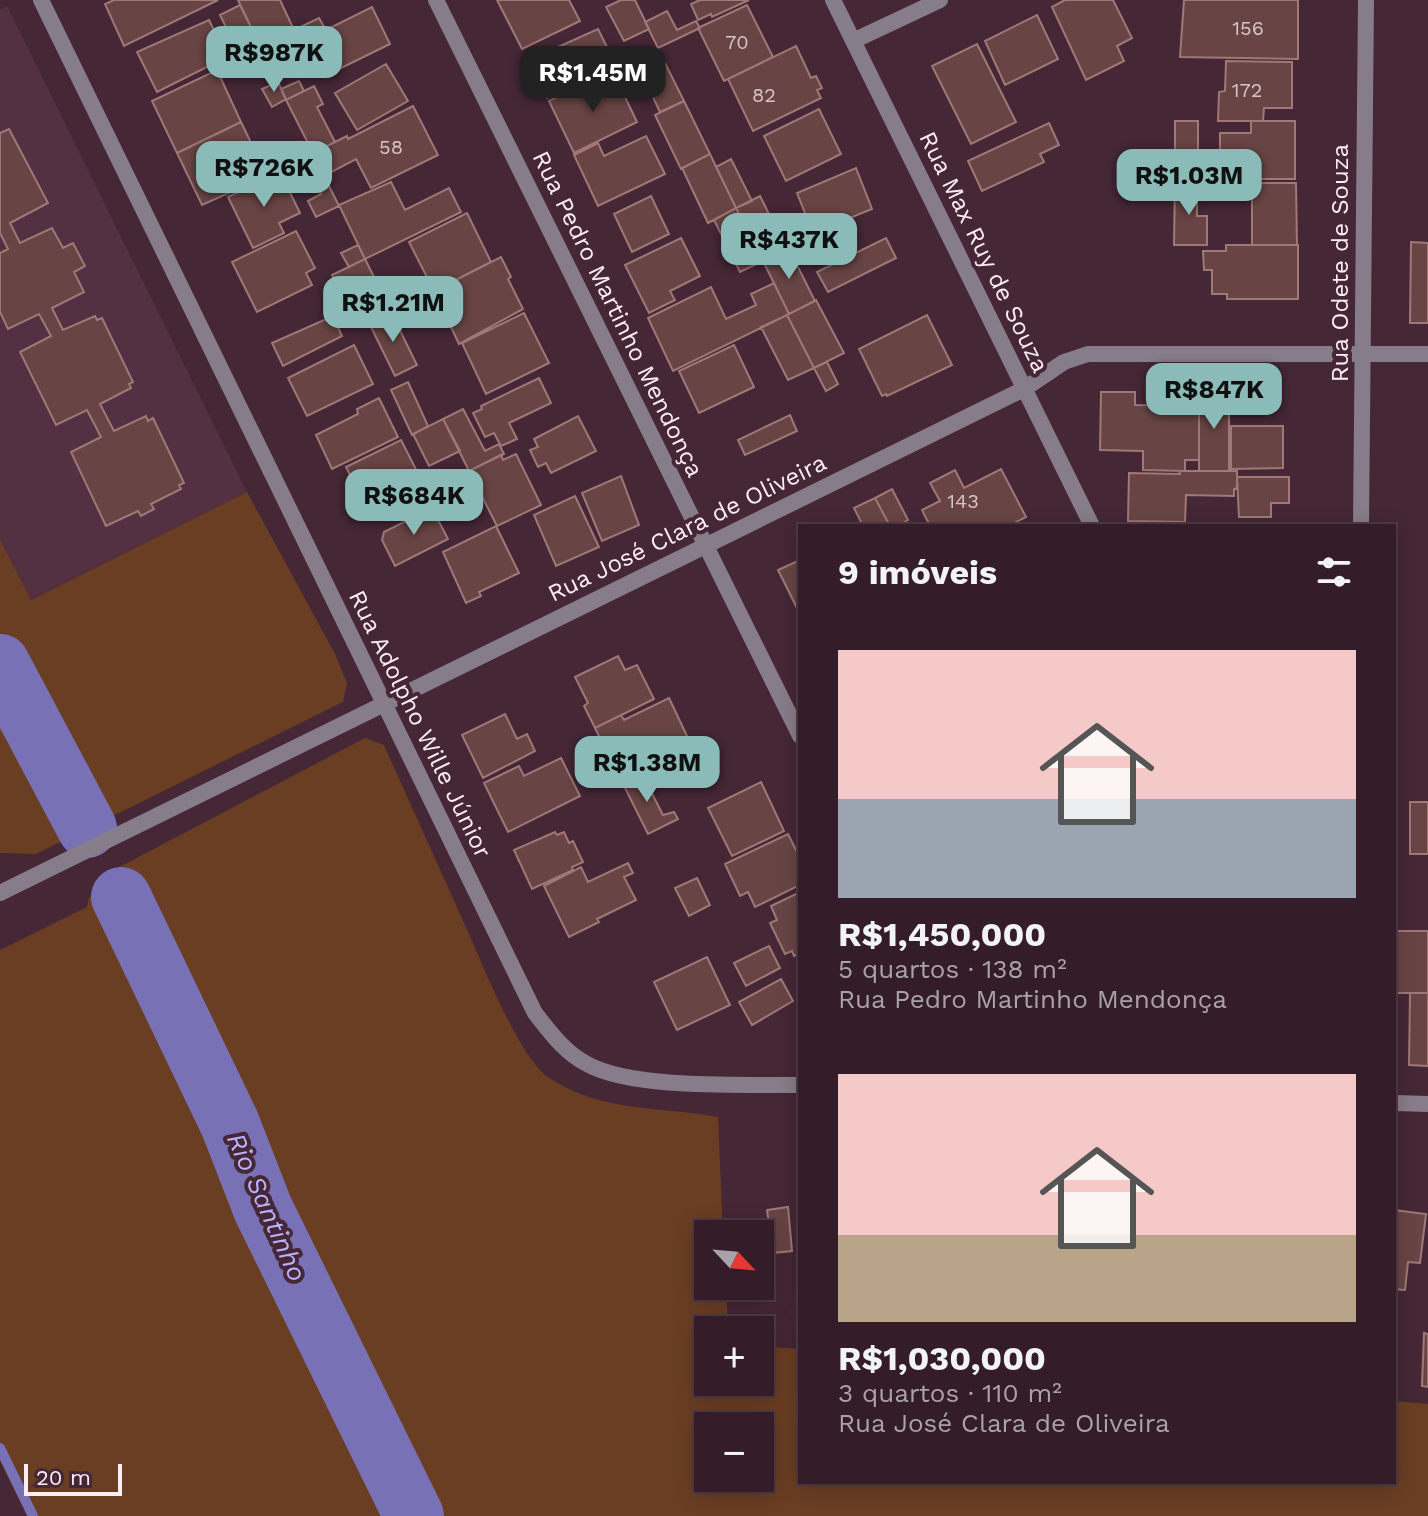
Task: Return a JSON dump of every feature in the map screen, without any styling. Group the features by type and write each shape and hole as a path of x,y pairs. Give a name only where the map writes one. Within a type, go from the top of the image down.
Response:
{"street":[{"name":"Rua Adolpho Wille Júnior","path":"41,0 535,1013 559,1044 587,1065 617,1074 652,1081 798,1085"},
{"name":"Rua Pedro Martinho Mendonça","path":"436,0 798,732"},
{"name":"Rua Max Ruy de Souza","path":"833,0 1091,524"},
{"path":"853,41 940,0"},
{"name":"Rua Odete de Souza","path":"1361,524 1366,0"},
{"name":"Rua José Clara de Oliveira","path":"0,893 1024,389 1064,362 1088,354 1428,354"},
{"path":"1396,1103 1428,1104"}],"shaded area":[{"path":"7,6 247,492 30,600 0,539 0,9"},
{"path":"247,492 335,654 347,683 343,702 36,854 0,853 0,539 31,600"},
{"path":"365,738 384,745 504,1011 537,1067 568,1089 610,1103 718,1117 722,1220 694,1220 694,1300 727,1300 727,1316 694,1316 694,1396 774,1396 774,1347 798,1349 798,1484 1396,1484 1396,1401 1428,1404 1428,1516 27,1516 0,1461 0,950 87,907 89,898 108,873"}],"building":[{"path":"114,0 218,0 124,46 105,4"},
{"path":"238,0 280,0 294,30 260,46"},
{"path":"497,0 569,0 580,21 522,49"},
{"path":"621,0 635,0 649,29 624,41 606,7"},
{"path":"700,0 749,0 698,20 691,4"},
{"path":"1065,0 1113,0 1132,38 1117,46 1124,61 1086,80 1052,7"},
{"path":"1184,0 1298,0 1298,59 1180,57"},
{"path":"240,5 260,46 240,56 220,15"},
{"path":"747,5 773,57 724,81 698,28"},
{"path":"372,7 390,44 323,77 308,46 301,50 292,31 319,18 326,30"},
{"path":"667,11 677,30 696,21 700,28 658,48 645,22"},
{"path":"1037,15 1058,59 1005,85 985,41"},
{"path":"209,20 227,57 157,92 137,52"},
{"path":"598,29 615,63 547,98 529,60"},
{"path":"977,44 1016,122 971,144 932,66"},
{"path":"796,46 811,78 816,76 822,88 817,90 821,98 753,131 728,79"},
{"path":"662,57 684,101 660,112 639,68"},
{"path":"1226,61 1292,62 1292,108 1264,108 1263,121 1218,121 1219,92 1225,91"},
{"path":"386,64 408,101 357,130 335,93"},
{"path":"217,70 241,122 177,153 152,101"},
{"path":"616,78 637,122 574,153 549,101 579,87 583,94"},
{"path":"299,81 304,91 286,100 281,89"},
{"path":"278,82 286,99 272,107 262,89"},
{"path":"314,86 323,104 317,107 335,142 313,153 286,100"},
{"path":"684,101 710,154 681,169 655,115"},
{"path":"413,106 438,155 371,188 356,159 324,176 313,153"},
{"path":"819,109 841,154 786,181 764,136"},
{"path":"1175,121 1198,121 1198,152 1175,152"},
{"path":"1251,121 1295,121 1295,179 1226,179 1226,164 1220,163 1220,133 1251,133"},
{"path":"241,122 267,176 202,205 177,153"},
{"path":"1049,123 1059,145 1040,154 1044,162 982,191 968,161"},
{"path":"9,129 48,203 10,223 20,243 52,228 63,248 73,243 85,266 74,272 84,292 52,308 63,330 95,316 97,320 102,318 133,382 129,384 131,388 100,404 114,431 146,416 148,421 153,418 184,483 179,485 181,489 151,504 154,509 141,516 138,511 106,526 71,452 101,437 87,410 56,425 20,352 51,336 39,314 8,329 0,312 0,253 8,249 0,233 0,133"},
{"path":"646,136 665,174 598,206 574,155 598,143 604,156"},
{"path":"710,154 736,208 708,223 682,168"},
{"path":"731,159 752,201 736,208 716,167"},
{"path":"856,168 872,209 813,233 797,193"},
{"path":"280,172 300,213 279,223 284,233 253,248 228,197"},
{"path":"325,178 339,206 316,217 308,201 321,194 316,182"},
{"path":"391,182 405,210 449,188 461,212 365,259 339,205"},
{"path":"1175,183 1197,183 1197,216 1207,216 1207,245 1174,245"},
{"path":"1252,183 1296,183 1297,245 1252,245"},
{"path":"651,196 669,234 632,252 614,214"},
{"path":"760,196 776,228 752,240 736,208"},
{"path":"736,208 763,261 740,272 714,220"},
{"path":"467,213 491,262 434,291 409,242"},
{"path":"296,231 315,268 306,273 312,285 257,312 232,262"},
{"path":"681,238 700,276 670,291 675,300 649,313 625,265"},
{"path":"886,238 896,258 828,292 817,272"},
{"path":"1411,242 1428,243 1428,323 1410,323"},
{"path":"358,245 365,259 349,267 341,253"},
{"path":"1226,245 1298,245 1298,299 1227,299 1227,294 1212,294 1212,270 1204,270 1203,251 1226,251"},
{"path":"789,249 815,301 789,314 763,261"},
{"path":"501,257 523,309 459,344 434,291"},
{"path":"365,259 378,285 369,289 380,313 356,324 332,275"},
{"path":"774,283 789,314 673,371 648,318 711,287 726,319 756,305 751,294"},
{"path":"816,300 844,353 814,368 787,315"},
{"path":"391,312 417,365 395,376 369,323"},
{"path":"524,313 549,363 486,394 462,343"},
{"path":"787,315 814,368 788,380 761,327"},
{"path":"927,315 952,365 882,396 859,349"},
{"path":"333,316 342,336 283,366 272,343"},
{"path":"354,345 373,384 307,416 288,378"},
{"path":"734,345 754,387 699,413 679,371"},
{"path":"827,362 838,384 826,391 814,368"},
{"path":"539,378 551,403 509,423 517,439 501,446 494,433 485,437 473,413 482,409 481,406"},
{"path":"408,382 428,426 412,435 391,390"},
{"path":"1199,383 1206,383 1205,392 1229,393 1229,471 1199,471"},
{"path":"1101,392 1135,392 1135,405 1189,406 1190,395 1199,395 1199,460 1185,460 1185,471 1143,470 1143,451 1100,450"},
{"path":"379,398 398,437 332,469 316,435 358,414 357,409"},
{"path":"463,409 485,451 499,444 504,454 469,471 443,419"},
{"path":"790,415 797,431 745,455 738,440"},
{"path":"578,416 596,451 551,473 546,463 538,467 530,450 538,447 534,439"},
{"path":"443,419 460,451 429,466 413,434"},
{"path":"1231,426 1283,426 1283,468 1231,469"},
{"path":"401,440 427,491 372,519 346,467"},
{"path":"516,454 541,505 497,526 469,471 501,455 503,460"},
{"path":"1001,469 1026,517 1012,524 929,524 922,510 940,501 930,483 955,470 964,488"},
{"path":"1179,471 1237,471 1237,488 1234,489 1234,496 1186,495 1185,522 1128,521 1129,473 1180,474"},
{"path":"621,476 639,525 602,541 582,493"},
{"path":"1237,477 1289,477 1289,503 1271,503 1271,517 1239,517"},
{"path":"892,489 908,520 901,524 889,524 875,498"},
{"path":"575,496 599,547 556,566 534,515"},
{"path":"875,498 889,524 862,524 854,508"},
{"path":"432,508 448,539 395,566 382,540 384,532"},
{"path":"496,526 519,573 479,592 481,596 466,603 443,552"},
{"path":"798,561 798,610 778,570"},
{"path":"618,656 625,670 637,665 654,699 595,728 584,706 588,703 575,677"},
{"path":"669,698 688,738 644,759 649,768 622,782 595,728 621,715 624,720"},
{"path":"505,714 517,739 527,734 535,751 483,778 462,735"},
{"path":"561,758 580,796 508,832 484,783 519,766 524,776"},
{"path":"641,772 663,815 674,812 678,819 648,834 622,782"},
{"path":"761,782 784,831 732,856 708,808"},
{"path":"1410,802 1428,802 1428,854 1410,854"},
{"path":"555,832 557,835 564,832 569,843 573,841 583,862 532,889 514,850"},
{"path":"788,834 798,854 798,886 755,907 748,892 740,896 725,864"},
{"path":"628,863 633,873 624,877 636,900 569,937 544,886 581,867 588,882"},
{"path":"697,878 710,905 689,916 675,888"},
{"path":"798,893 798,954 794,956 792,951 785,954 770,923 777,920 771,906"},
{"path":"1396,931 1428,931 1428,993 1396,993"},
{"path":"769,946 780,968 746,986 734,963"},
{"path":"707,957 730,1005 677,1030 654,982"},
{"path":"781,979 793,1001 752,1025 739,1002"},
{"path":"1410,993 1428,993 1428,1066 1409,1065"},
{"path":"788,1207 792,1251 774,1253 774,1220 768,1220 767,1210"},
{"path":"1396,1210 1426,1214 1420,1263 1408,1262 1405,1290 1396,1289"},
{"path":"1424,1333 1428,1334 1428,1387 1422,1386"}],"waterway":[{"name":"Rio Santinho","path":"0,664 87,828"},
{"name":"Rio Santinho","path":"121,897 230,1124 263,1209 414,1516"},
{"path":"0,1448 33,1516"}]}
